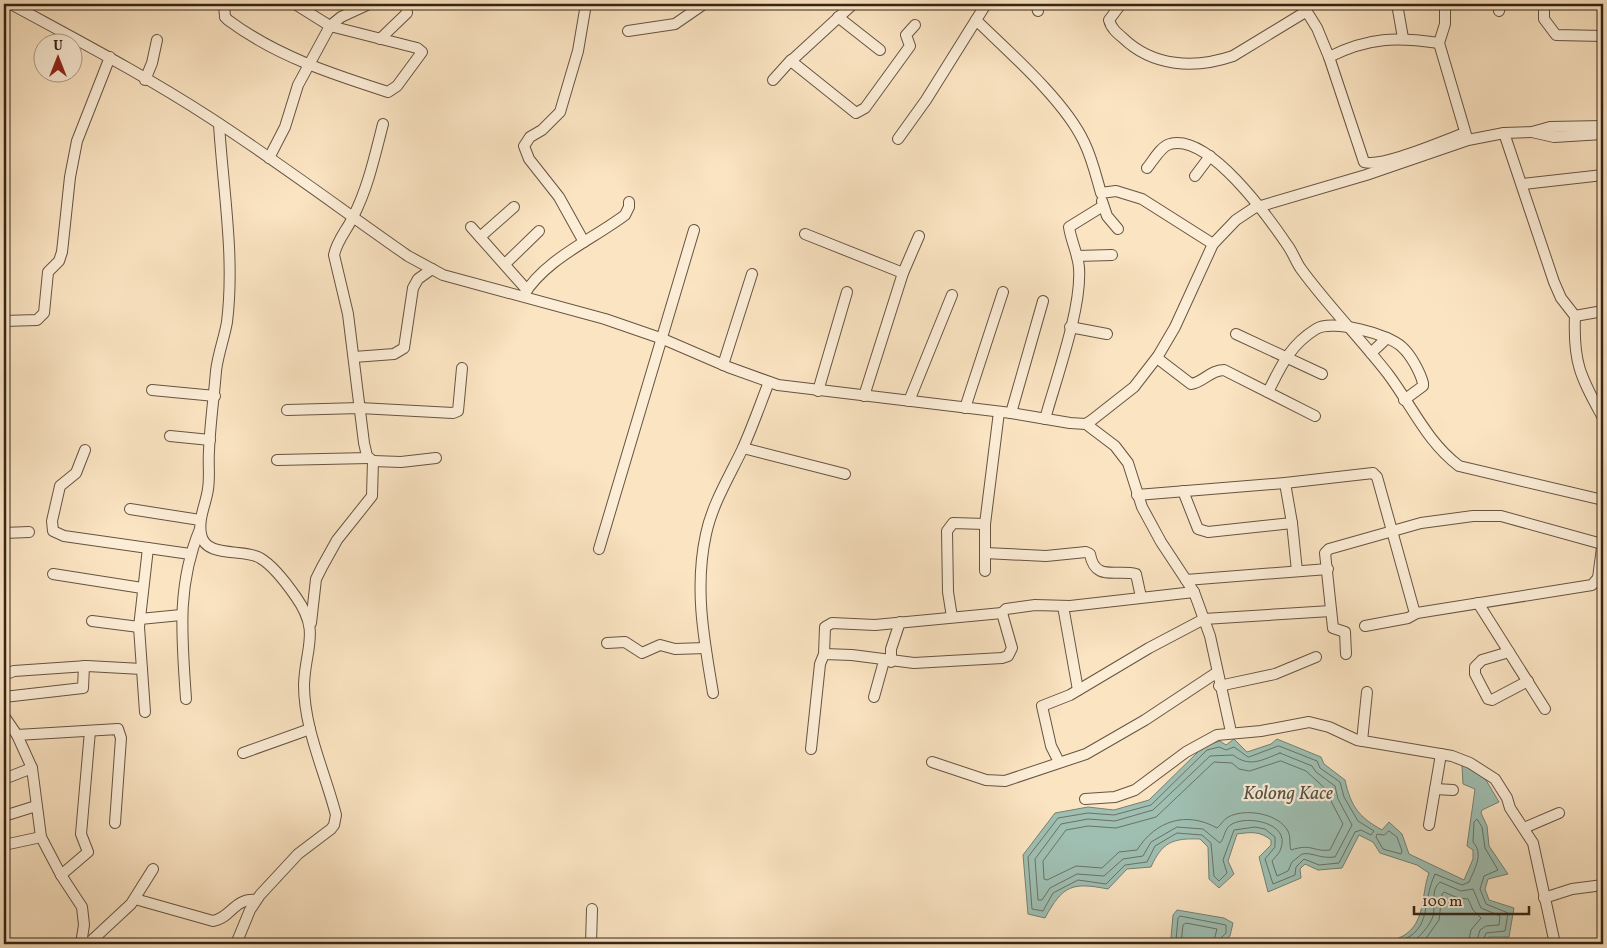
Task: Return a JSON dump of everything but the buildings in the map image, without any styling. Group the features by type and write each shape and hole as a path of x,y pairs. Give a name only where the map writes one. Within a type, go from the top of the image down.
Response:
{"street":[{"path":"11,4 63,34 110,57 220,124 408,256 443,275 525,293 605,319 663,339 723,365 769,382 818,391 1011,413 1086,424 1115,446 1128,462 1137,495 1161,542 1194,592 1210,636 1216,673 1231,732"},
{"path":"224,4 225,17 228,20 308,66 388,92 393,90 422,52 417,48 330,26 295,4"},
{"path":"269,158 285,127 298,86 330,26 341,17 369,4"},
{"path":"380,39 407,13 406,4"},
{"path":"584,242 560,197 529,159 524,146 530,137 542,130 560,112 578,51 586,4"},
{"path":"628,31 675,24 704,4"},
{"path":"773,80 791,60 853,4"},
{"path":"898,139 926,100 986,4"},
{"path":"1121,4 1109,20 1112,27 1143,54 1173,63 1222,60 1233,56 1305,8 1318,28 1364,162 1371,164 1466,137 1532,132 1550,127 1603,126"},
{"path":"1397,4 1403,38"},
{"path":"1446,4 1445,24 1439,43 1466,137"},
{"path":"1544,4 1544,19 1556,35 1603,36"},
{"path":"838,17 880,50"},
{"path":"976,20 1036,81 1075,126 1084,142 1101,193 1103,206 1112,225 1118,229"},
{"path":"791,60 850,110 860,113 910,46 906,35 915,25"},
{"path":"1329,57 1352,45 1372,40 1403,38 1439,43"},
{"path":"145,80 153,60 157,40"},
{"path":"4,321 37,320 44,313 48,272 59,261 62,252 70,177 78,141 110,57"},
{"path":"186,699 181,615 190,554 200,524 208,490 210,440 218,351 226,324 230,264 220,124"},
{"path":"236,944 256,900 298,854 334,825 336,815 310,729 304,682 316,579 337,540 372,496 371,460 364,444 348,314 334,255 336,246 353,218 374,161 383,124"},
{"path":"1532,132 1554,137 1603,134"},
{"path":"1504,133 1554,282 1561,298 1575,316 1576,361 1584,382 1603,418"},
{"path":"1086,424 1134,387 1157,358 1175,328 1214,244 1236,220 1259,207 1300,193 1366,176 1466,137"},
{"path":"1147,168 1170,144 1185,144 1220,163 1259,207 1286,244 1300,268 1371,353 1444,455 1459,466 1603,500"},
{"path":"1195,176 1210,156"},
{"path":"1522,184 1603,175"},
{"path":"1101,193 1116,191 1142,199 1214,244"},
{"path":"525,293 543,272 584,242 626,215 630,207 628,202"},
{"path":"1045,419 1070,327 1079,282 1077,256 1069,227 1103,206"},
{"path":"480,237 514,207"},
{"path":"471,227 504,264 525,293"},
{"path":"599,549 694,230"},
{"path":"504,264 539,231"},
{"path":"805,234 903,273"},
{"path":"864,396 903,273 919,236"},
{"path":"1077,256 1112,255"},
{"path":"354,357 394,354 404,348 413,288 418,279 432,269"},
{"path":"723,365 752,274"},
{"path":"818,391 847,292"},
{"path":"965,408 1003,292"},
{"path":"909,401 952,295"},
{"path":"1011,413 1043,301"},
{"path":"1575,316 1603,311"},
{"path":"1268,392 1285,357 1316,329 1332,324 1387,338 1402,346 1423,383 1422,386 1404,400"},
{"path":"1070,327 1107,334"},
{"path":"1236,334 1322,374"},
{"path":"1371,353 1387,338"},
{"path":"1157,358 1191,384 1212,372 1224,370 1315,416"},
{"path":"286,410 360,408 456,412 462,368"},
{"path":"714,693 705,648 699,582 706,535 710,518 743,448 769,382"},
{"path":"152,390 215,396"},
{"path":"985,570 985,524 999,412"},
{"path":"170,436 210,440"},
{"path":"743,448 845,474"},
{"path":"85,450 76,473 60,486 52,521 53,531 64,536 190,554"},
{"path":"277,460 371,460 401,462 436,458"},
{"path":"1137,495 1285,483 1373,473 1377,477 1414,610 1417,613"},
{"path":"1285,483 1292,523 1297,571"},
{"path":"1183,491 1195,524 1202,531 1292,523"},
{"path":"130,509 200,524"},
{"path":"1346,654 1345,632 1334,629 1331,611 1325,553 1329,549 1392,531 1448,518 1501,516 1603,542 1595,584 1417,613 1408,618 1366,626"},
{"path":"952,617 948,592 947,538 949,526 953,523 985,524"},
{"path":"200,524 202,538 212,548 221,551 248,553 264,560 296,596 311,625"},
{"path":"4,533 29,532"},
{"path":"145,712 139,623 148,548"},
{"path":"985,553 1046,556 1088,552 1092,564 1098,570 1136,574 1141,597"},
{"path":"1186,580 1328,569"},
{"path":"53,574 142,588"},
{"path":"811,749 820,664 824,654 823,636 827,625 832,623 875,625 1002,614 1009,608 1063,606 1194,592"},
{"path":"1478,603 1544,709"},
{"path":"1063,606 1078,690"},
{"path":"1059,762 1051,746 1042,706 1078,690 1149,648 1204,619 1331,611"},
{"path":"824,654 852,655 888,661 961,662 1008,656 1012,648 1002,614"},
{"path":"92,622 139,623 181,615"},
{"path":"874,697 900,622"},
{"path":"4,634 4,647"},
{"path":"608,643 625,642 642,653 660,645 675,649 705,648"},
{"path":"1509,652 1482,660 1475,667 1475,674 1488,699 1492,700 1528,681"},
{"path":"1219,686 1274,674 1316,657"},
{"path":"4,675 14,671 84,666 142,668"},
{"path":"4,697 84,688 84,666"},
{"path":"932,762 995,782 1006,781 1086,754 1145,720 1216,673"},
{"path":"1362,740 1367,692"},
{"path":"4,716 16,735 32,768 41,836 61,875 82,907 84,925 82,944"},
{"path":"1085,799 1115,797 1136,790 1186,752 1211,737 1231,732 1261,731 1309,722 1323,725 1362,740 1461,758 1489,773 1501,785 1514,815 1533,843 1555,944"},
{"path":"16,735 113,729 121,732 115,823"},
{"path":"243,753 310,729"},
{"path":"61,875 88,852 81,834 90,731"},
{"path":"1429,825 1441,754"},
{"path":"4,779 32,768"},
{"path":"1435,789 1454,790"},
{"path":"4,816 36,806"},
{"path":"1524,828 1559,813"},
{"path":"4,845 41,836"},
{"path":"88,944 135,899 153,869"},
{"path":"1544,898 1572,889 1603,885"},
{"path":"135,899 213,920 225,915 240,902 247,899 256,900"},
{"path":"591,944 592,910"}],"water":[{"name":"Kolong Kace","path":"1234,739 1247,752 1271,744 1277,739 1321,757 1324,764 1345,780 1353,804 1367,821 1382,830 1389,822 1402,834 1409,854 1464,880 1473,859 1473,850 1467,846 1475,789 1463,784 1462,766 1465,763 1486,780 1499,802 1482,810 1481,813 1487,826 1489,846 1508,874 1488,879 1485,889 1489,900 1514,908 1509,937 1489,937 1486,944 1365,944 1403,936 1416,924 1422,908 1429,873 1417,865 1380,853 1373,842 1359,835 1342,868 1318,870 1305,864 1300,869 1301,878 1268,892 1259,857 1271,845 1271,840 1267,837 1255,833 1237,834 1228,861 1234,874 1219,888 1209,879 1208,847 1200,839 1183,839 1164,847 1151,867 1127,869 1108,889 1086,886 1070,888 1057,899 1045,918 1028,914 1023,855 1055,813 1088,807 1114,810 1149,800 1204,746 1220,741 1226,745"},
{"path":"1177,910 1224,918 1233,923 1230,936 1224,941 1226,944 1160,944 1171,938 1173,915"}]}
